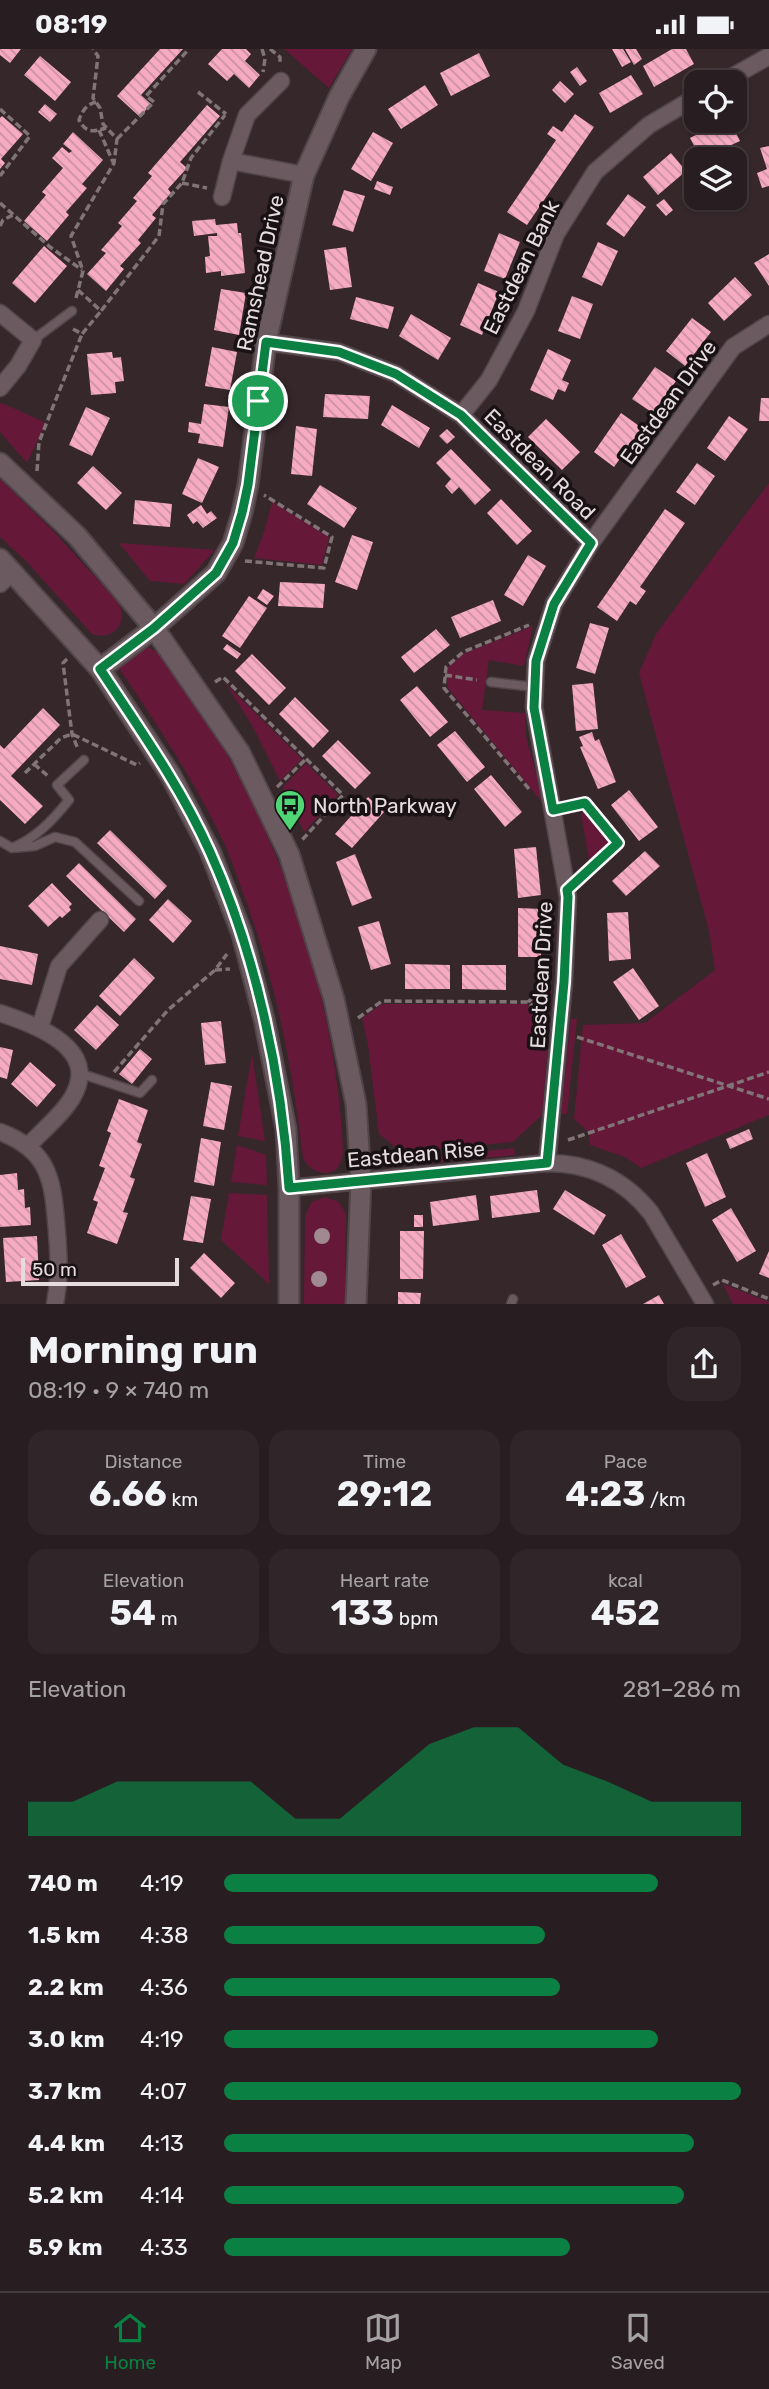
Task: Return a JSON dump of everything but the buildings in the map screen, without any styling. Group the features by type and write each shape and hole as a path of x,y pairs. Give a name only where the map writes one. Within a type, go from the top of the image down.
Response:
{"street":[{"name":"Ramshead Drive","path":"100,669 154,628 216,573 233,543 248,485 266,342 304,175 339,97 366,49"},
{"path":"744,70 769,56"},
{"path":"222,197 247,115 281,81"},
{"name":"Eastdean Bank","path":"461,415 489,380 526,311 555,234 595,172 649,125 684,104"},
{"path":"231,161 304,175"},
{"path":"0,313 33,340 18,366 0,388"},
{"name":"Eastdean Drive","path":"547,1163 565,970 568,897 534,708 536,661 554,604 591,543 733,347 769,324"},
{"name":"Eastdean Road","path":"266,342 339,352 396,374 461,415 591,543"},
{"path":"0,463 77,536 154,628 240,753 289,854 342,1030 356,1104 360,1180 356,1304"},
{"path":"4,571 100,669 176,786 210,851 242,934 264,1019 283,1117 289,1188 289,1304"},
{"path":"40,1027 59,966 100,920"},
{"path":"0,1013 40,1027 69,1047 76,1059 79,1073 71,1099 28,1146"},
{"path":"0,1132 28,1146 48,1171 53,1186 60,1277 55,1304"},
{"name":"Eastdean Rise","path":"289,1188 547,1163 564,1163 597,1170 627,1188 651,1213 702,1299"}],"lane":[{"path":"33,340 72,311"},
{"path":"491,682 534,687"},
{"path":"12,848 31,840 54,820 69,800 57,785 83,760"},
{"path":"0,841 12,848 35,846 55,837 75,842 139,901"},
{"path":"79,1073 140,1093 152,1080"}],"path":[{"path":"93,49 97,56 93,98 106,128 117,139"},
{"path":"72,311 83,271 71,236 114,163 117,139 153,102 146,96 189,49"},
{"path":"257,79 264,70 262,49"},
{"path":"270,49 280,57"},
{"path":"198,92 225,115"},
{"path":"96,102 82,112 79,120 84,129 92,132 106,128"},
{"path":"35,496 39,442 82,334 159,236 163,204 182,183 191,158 233,106"},
{"path":"0,109 30,136 0,176"},
{"path":"98,130 114,163"},
{"path":"182,183 200,187"},
{"path":"0,203 50,247 83,271"},
{"path":"0,226 13,215"},
{"path":"78,290 101,311"},
{"path":"59,321 82,334"},
{"path":"224,559 324,568 332,537 248,485"},
{"path":"550,617 463,652 446,667 444,688 545,809 553,810 585,803 618,843 567,890"},
{"path":"80,646 63,663 72,734 83,760"},
{"path":"445,675 491,682"},
{"path":"198,693 223,677 343,795 289,854"},
{"path":"263,800 306,759"},
{"path":"106,1081 168,1010 215,970 242,934"},
{"path":"342,1030 382,1001 528,1002 560,1032 769,1099"},
{"path":"549,1147 769,1072"},
{"path":"702,1299 722,1280 769,1299"}],"shaded area":[{"path":"284,49 352,49 329,88"},
{"path":"2,403 46,423 27,463 0,432"},
{"path":"0,479 54,532 118,602 122,616 113,632 107,635 92,634 26,561 0,537"},
{"path":"769,483 769,1115 641,1168 625,1157 590,1145 589,1133 574,1119 583,1025 645,1023 715,970 709,931 639,673 656,634"},
{"path":"272,502 329,537 322,565 254,558"},
{"path":"119,543 215,550 184,584 150,581"},
{"path":"533,626 524,666 489,660 482,710 525,713 526,737 545,806 447,687 448,667 463,654"},
{"path":"146,646 162,655 219,740 249,797 289,889 318,984 337,1083 343,1152 339,1165 330,1173 318,1172 303,1158 294,1090 274,991 255,926 227,849 187,774 116,664"},
{"path":"226,684 302,759 280,781 253,727"},
{"path":"306,763 338,795 304,832 283,787"},
{"path":"586,810 613,843 590,865 581,814"},
{"path":"552,985 549,1021 532,1001"},
{"path":"382,1004 527,1004 549,1029 542,1115 513,1142 403,1153 379,1134 362,1018"},
{"path":"571,1019 577,1019 567,1114 561,1114"},
{"path":"252,1054 265,1141 238,1136"},
{"path":"237,1145 266,1155 267,1185 231,1182"},
{"path":"514,1148 515,1155 406,1165 405,1159"},
{"path":"229,1193 267,1195 269,1284 221,1240"},
{"path":"325,1197 339,1202 346,1214 345,1304 304,1304 305,1215 312,1202"},
{"path":"723,1284 769,1302 769,1304 733,1304"}],"place":[{"name":"North Parkway","path":"290,832"}],"route":[{"path":"266,342 339,352 396,374 461,415 591,543 554,604 536,661 534,708 553,810 585,803 618,843 567,890 564,982 547,1163 289,1188 286,1129 264,1019 242,934 210,851 170,776 100,669 154,628 216,573 233,543 242,513 258,401 266,342"}]}
